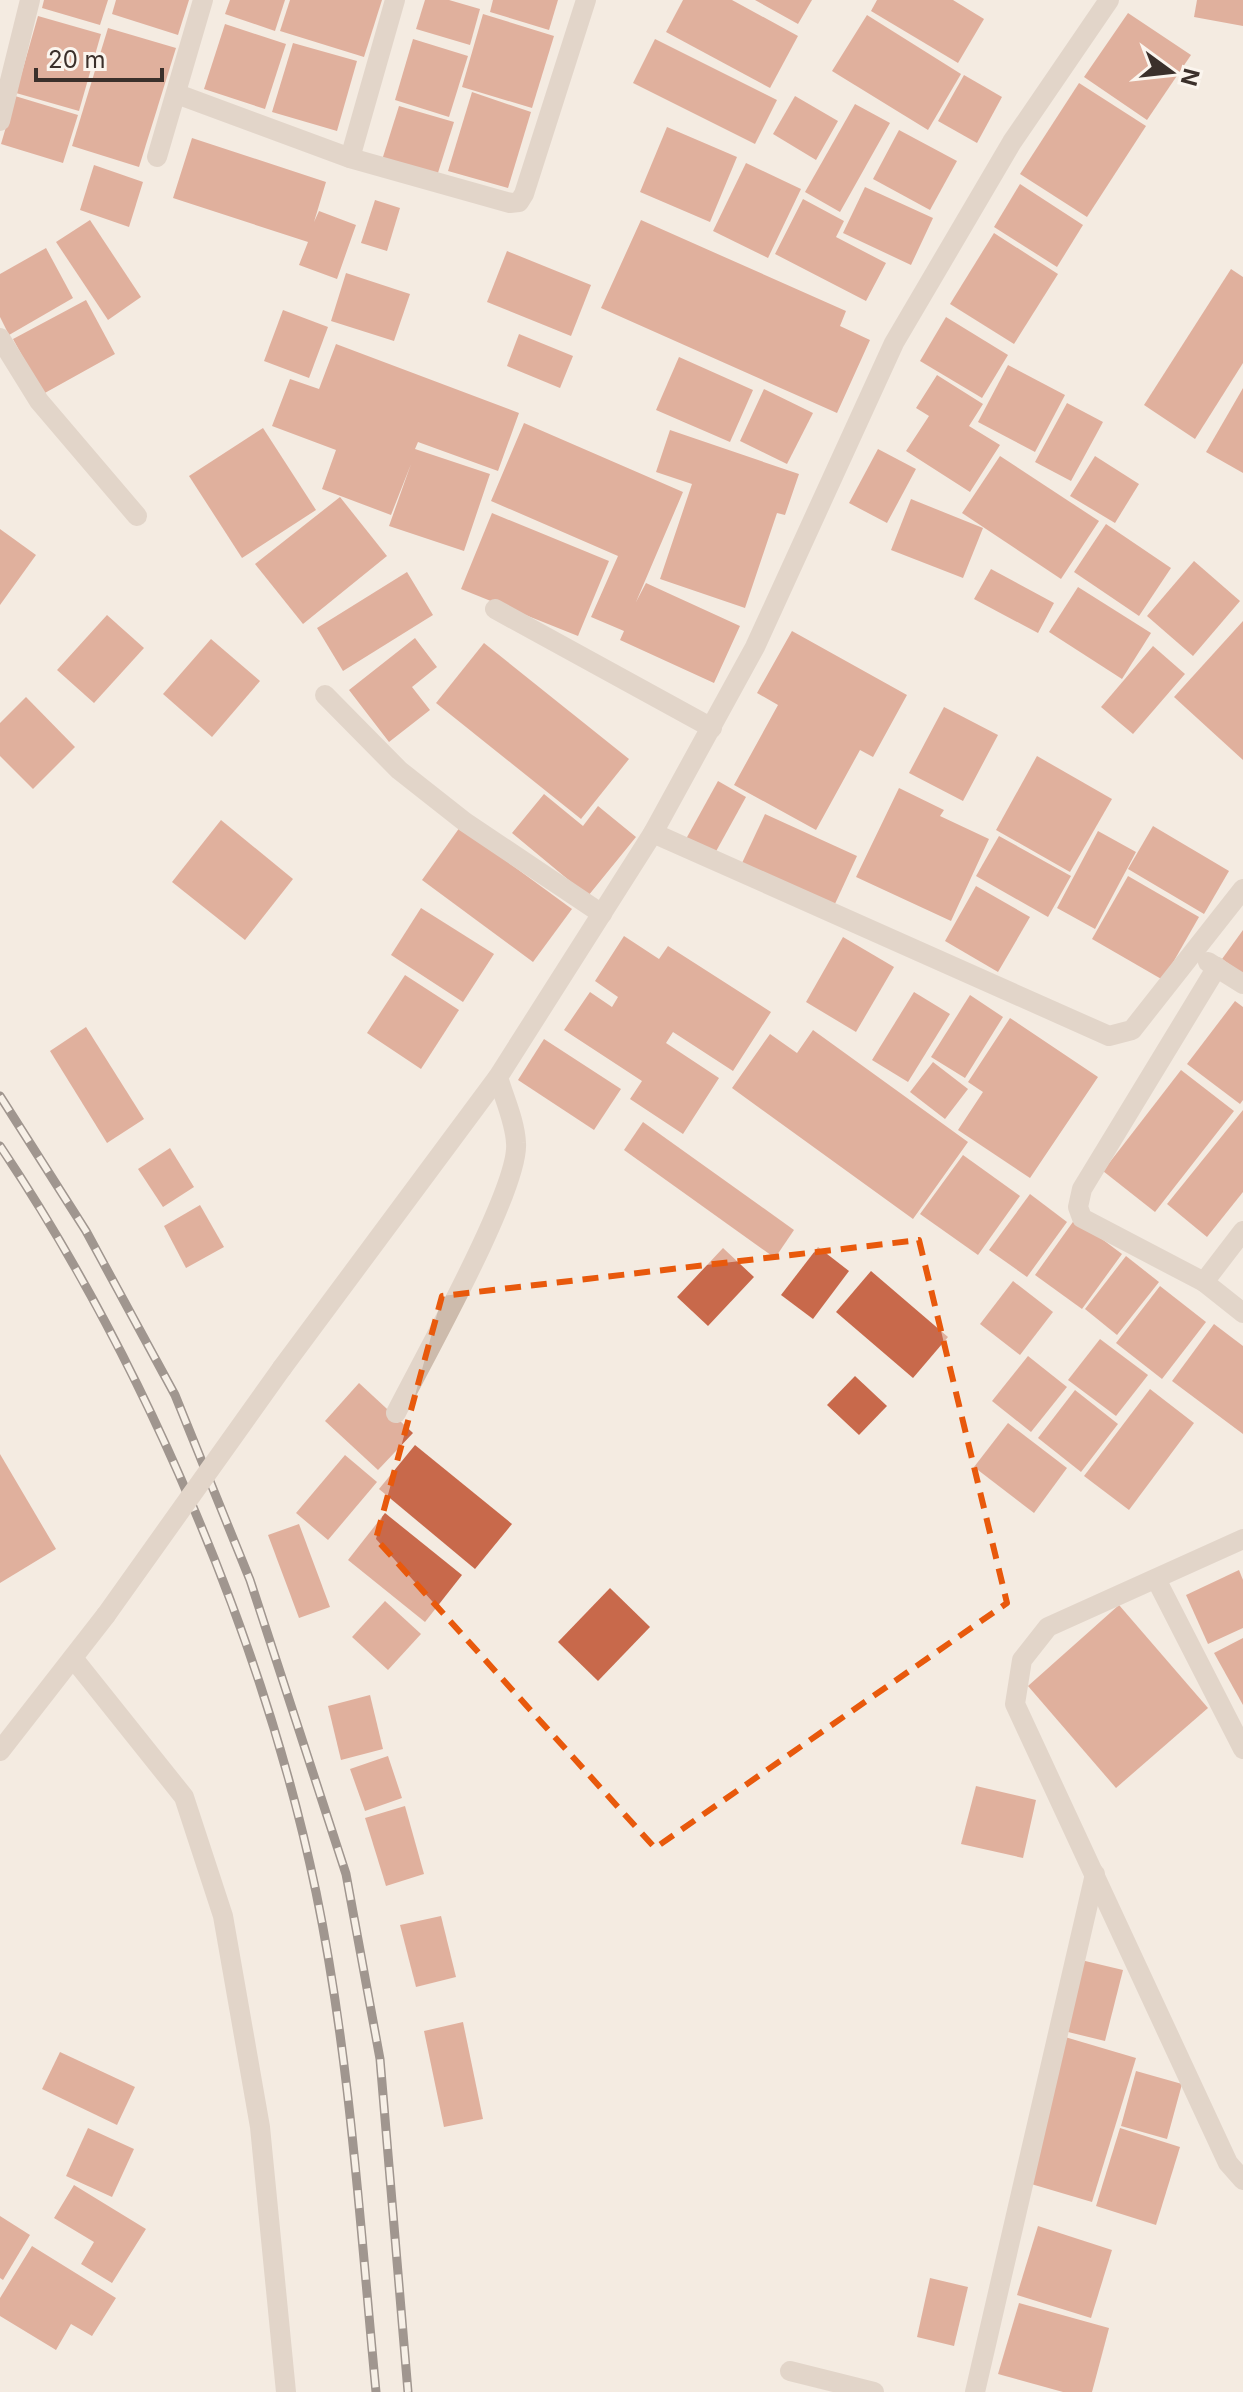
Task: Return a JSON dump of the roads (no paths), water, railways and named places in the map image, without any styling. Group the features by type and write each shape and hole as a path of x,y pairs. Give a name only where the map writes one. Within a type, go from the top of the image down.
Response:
{"street":[{"path":"0,121 30,0"},
{"path":"157,157 203,0"},
{"path":"350,158 395,0"},
{"path":"177,94 350,158 510,203 519,202 586,0"},
{"path":"0,1751 106,1615 282,1368 498,1077 602,914 653,833 755,647 894,343 1012,142 1109,0"},
{"path":"0,338 39,401 137,516"},
{"path":"495,609 712,728"},
{"path":"325,695 399,770 465,822 602,914"},
{"path":"653,833 1109,1036 1132,1030 1243,889"},
{"path":"1194,953 1243,984"},
{"path":"1217,967 1082,1189 1078,1207 1082,1218 1204,1282 1243,1313"},
{"path":"396,1413 498,1208 515,1164 516,1142 498,1077"},
{"path":"1204,1282 1243,1231"},
{"path":"1243,1539 1048,1627 1022,1660 1015,1704 1228,2163 1243,2180"},
{"path":"1156,1579 1243,1749"},
{"path":"73,1658 184,1797 223,1916 260,2127 286,2392"},
{"path":"975,2392 1095,1874"},
{"path":"790,2371 874,2392"}],"railway":[{"path":"0,1096 86,1231 175,1395 250,1580 346,1874 380,2059 408,2392"},
{"path":"0,1146 53,1229 149,1409 231,1602 265,1700 293,1797 328,1954 353,2141 376,2392"}]}
